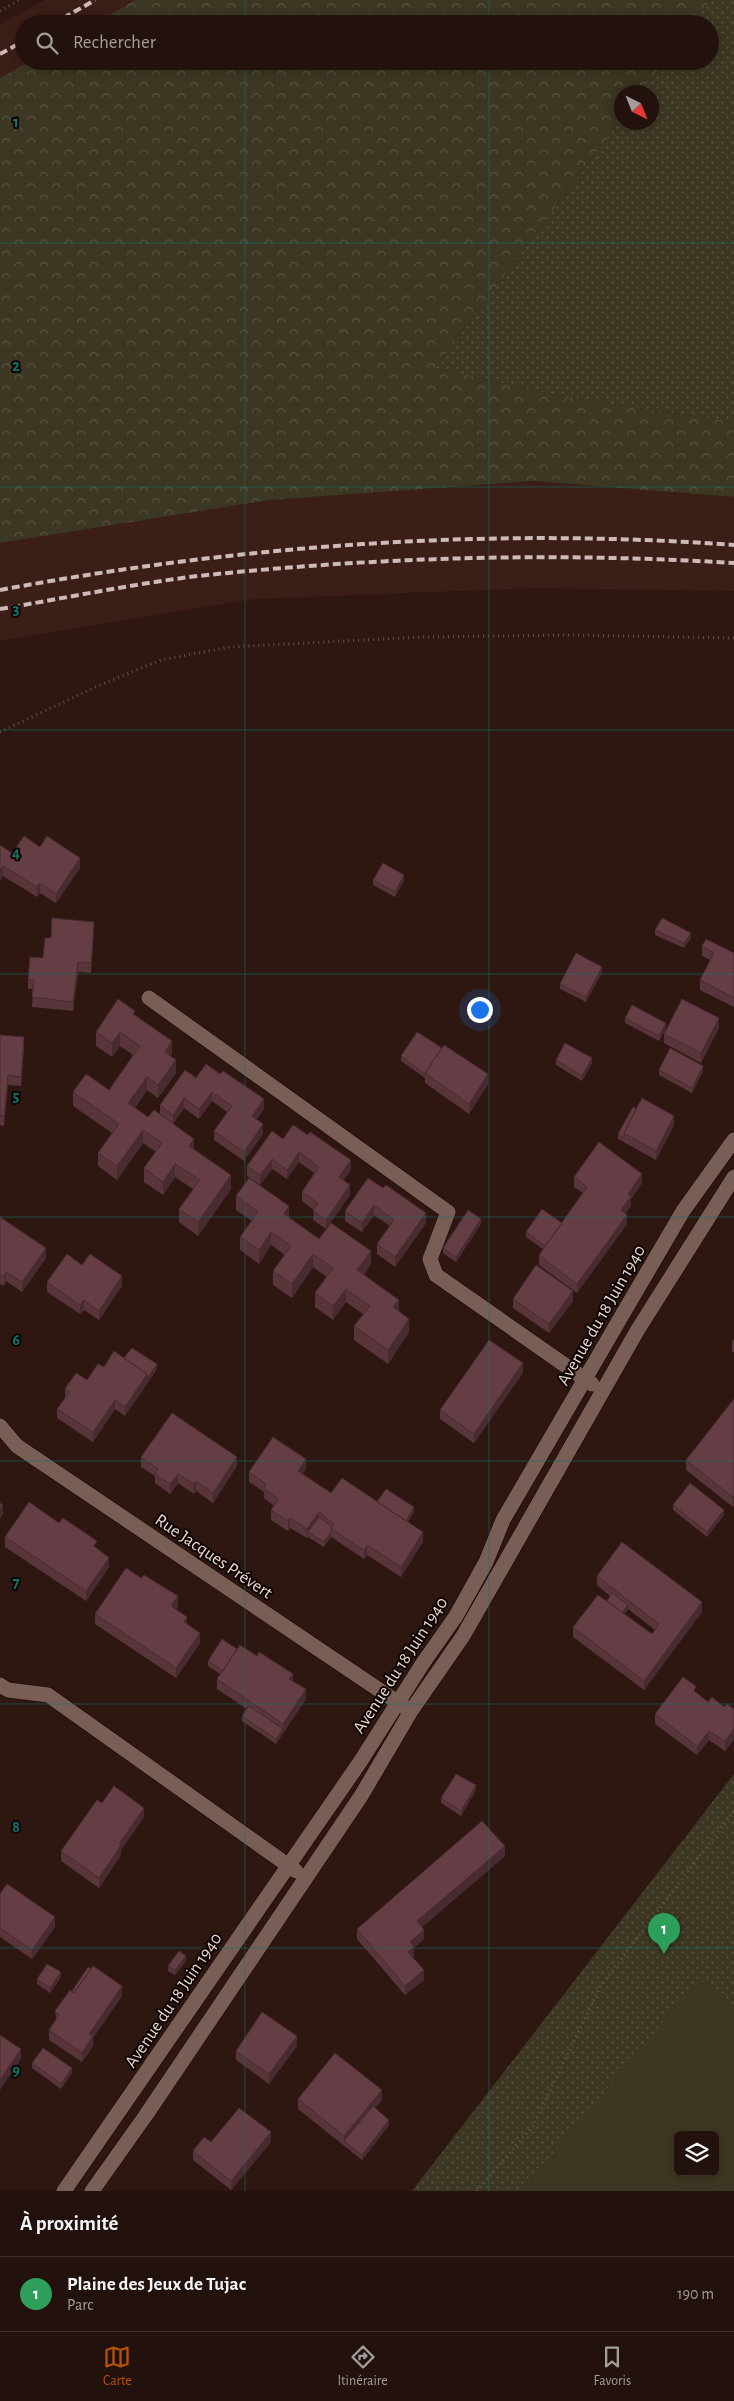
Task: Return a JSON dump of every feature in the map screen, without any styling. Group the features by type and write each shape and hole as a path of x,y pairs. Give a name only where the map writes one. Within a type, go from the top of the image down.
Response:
{"street":[{"path":"149,998 448,1212 430,1259 436,1275 602,1391"},
{"name":"Avenue du 18 Juin 1940","path":"64,2191 360,1762 456,1616 486,1562 503,1520 683,1211 734,1140"},
{"name":"Avenue du 18 Juin 1940","path":"92,2191 146,2115 361,1796 411,1711 463,1636 602,1391 673,1272 734,1177"},
{"name":"Rue Jacques Prévert","path":"0,1426 17,1446 411,1711"},
{"path":"0,1685 8,1690 48,1695 305,1878"}],"path":[{"path":"0,11 19,0"},
{"path":"0,732 100,685 161,660 230,647 422,637 570,635 734,638"},
{"path":"477,2191 533,2126 600,1986 734,1811"}],"shaded area":[{"path":"44,0 135,0 109,15 18,15"},
{"path":"15,16 15,70 0,78 0,25"},
{"path":"533,481 734,497 734,591 538,588 254,599 0,641 0,543 270,500"}],"green space":[{"path":"135,0 710,0 699,15 109,15"},
{"path":"710,0 734,0 734,422 565,397 435,368 614,128 614,130 659,130 659,85 646,85 658,70 719,70 719,15 699,15"},
{"path":"15,70 658,70 646,85 614,85 614,128 435,368 565,397 734,422 734,497 533,481 270,500 0,543 0,78"},
{"path":"734,1774 734,2191 412,2191"},
{"path":"699,1979 734,2008 734,2191 521,2191"}],"building":[{"path":"24,836 40,847 47,836 80,858 56,894 40,883 37,887 3,866 0,871 0,845 12,853"},
{"path":"383,863 404,875 395,892 373,880"},
{"path":"52,918 94,922 91,963 78,962 73,1002 32,997 34,980 28,980 30,957 43,958 45,938 51,938"},
{"path":"662,918 691,933 684,943 655,930"},
{"path":"706,939 734,953 734,998 700,980 714,953 702,946"},
{"path":"576,953 602,967 586,997 560,984"},
{"path":"118,999 135,1011 133,1014 172,1041 165,1052 176,1060 158,1085 147,1077 128,1103 148,1117 154,1110 194,1139 189,1146 231,1175 198,1222 179,1209 200,1180 175,1164 163,1182 144,1168 162,1143 143,1130 117,1166 98,1153 119,1124 73,1092 86,1074 109,1090 140,1046 120,1032 112,1043 96,1032"},
{"path":"682,999 719,1018 701,1053 664,1034"},
{"path":"632,1005 666,1023 659,1036 625,1018"},
{"path":"417,1032 442,1048 425,1073 426,1075 401,1056"},
{"path":"0,1035 24,1037 21,1077 8,1075 4,1116 0,1116"},
{"path":"565,1043 592,1058 582,1076 556,1060"},
{"path":"444,1045 488,1074 469,1104 425,1073"},
{"path":"670,1048 703,1066 692,1088 659,1070"},
{"path":"206,1064 220,1074 223,1071 264,1099 252,1116 263,1124 244,1152 214,1131 232,1106 212,1092 199,1109 184,1098 173,1115 160,1105 185,1070 196,1078"},
{"path":"642,1098 674,1116 656,1151 624,1133"},
{"path":"633,1107 636,1109 624,1133 624,1138 618,1134"},
{"path":"293,1125 308,1135 310,1132 351,1160 339,1177 350,1185 326,1220 313,1211 318,1203 302,1192 319,1167 299,1152 287,1170 272,1159 260,1175 247,1166 272,1131 283,1139"},
{"path":"599,1142 642,1174 628,1194 631,1196 621,1210 627,1215 577,1284 539,1255 587,1187 574,1177"},
{"path":"249,1178 289,1206 284,1214 319,1239 331,1223 371,1251 357,1270 399,1300 393,1307 409,1319 388,1350 354,1326 370,1306 346,1289 333,1306 315,1293 333,1268 313,1254 292,1284 273,1271 291,1246 271,1232 259,1250 240,1237 258,1212 236,1196"},
{"path":"368,1178 383,1188 386,1185 426,1213 395,1257 377,1244 394,1220 374,1205 362,1223 345,1211"},
{"path":"542,1209 562,1223 545,1246 526,1232"},
{"path":"468,1210 481,1219 456,1257 443,1248"},
{"path":"0,1217 46,1248 22,1282 6,1272 4,1277 0,1274"},
{"path":"67,1254 82,1265 90,1254 122,1276 99,1311 84,1300 80,1305 47,1282"},
{"path":"536,1265 573,1291 549,1324 513,1299"},
{"path":"489,1340 523,1363 474,1434 440,1410"},
{"path":"132,1348 157,1364 147,1378 147,1374 124,1358"},
{"path":"114,1351 147,1374 125,1407 115,1400 93,1432 57,1409 70,1392 65,1389 76,1373 87,1380 98,1364 104,1367"},
{"path":"734,1399 734,1496 733,1497 686,1460"},
{"path":"172,1413 237,1457 213,1493 196,1481 194,1484 178,1474 170,1484 155,1474 158,1469 141,1457"},
{"path":"273,1437 306,1459 298,1471 331,1493 342,1478 423,1532 401,1567 367,1545 364,1550 348,1540 331,1528 334,1524 319,1512 307,1529 290,1518 288,1521 271,1510 279,1499 264,1489 266,1484 249,1472"},
{"path":"690,1483 724,1510 707,1532 673,1505"},
{"path":"386,1489 414,1507 406,1521 377,1502"},
{"path":"29,1502 59,1523 63,1518 97,1541 94,1546 109,1558 86,1591 5,1537"},
{"path":"319,1517 332,1527 324,1542 308,1532"},
{"path":"622,1542 702,1602 644,1681 573,1627 598,1595 652,1634 659,1624 597,1576"},
{"path":"126,1568 141,1578 144,1575 178,1596 171,1606 187,1617 184,1622 200,1633 176,1668 95,1614"},
{"path":"612,1593 628,1605 622,1612 607,1601"},
{"path":"222,1639 237,1649 223,1671 208,1661"},
{"path":"240,1645 257,1656 259,1652 293,1674 289,1679 306,1689 283,1724 217,1679"},
{"path":"683,1677 696,1686 694,1691 708,1702 712,1697 724,1707 727,1704 734,1709 734,1729 725,1741 709,1731 697,1746 655,1714"},
{"path":"249,1706 283,1729 276,1739 242,1716"},
{"path":"456,1774 476,1785 461,1811 441,1798"},
{"path":"114,1786 144,1808 119,1844 121,1845 99,1878 61,1851 97,1800 102,1803"},
{"path":"482,1821 505,1846 417,1921 424,1930 410,1942 414,1947 408,1952 424,1970 405,1986 357,1929"},
{"path":"7,1884 55,1917 32,1950 0,1928 0,1894"},
{"path":"179,1951 186,1956 175,1970 168,1966"},
{"path":"47,1964 61,1972 50,1988 37,1979"},
{"path":"93,1966 122,1986 89,2034 93,2036 82,2053 49,2030 59,2015 55,2011 70,1990 74,1993"},
{"path":"88,1967 91,1969 74,1993 72,1991"},
{"path":"262,2012 297,2036 269,2074 236,2051"},
{"path":"0,2035 21,2049 0,2080"},
{"path":"43,2048 72,2068 61,2084 32,2063"},
{"path":"335,2053 382,2090 344,2136 298,2099"},
{"path":"373,2106 389,2120 362,2155 344,2141"},
{"path":"239,2108 271,2132 231,2181 193,2151 204,2137 211,2142"}],"railway":[{"path":"69,15 95,0"},
{"path":"0,54 15,46"},
{"path":"0,590 182,561 366,544 457,539 550,538 734,545"},
{"path":"0,609 173,579 332,564 533,557 734,563"}],"place":[{"name":"Plaine des Jeux de Tujac","path":"664,1954"}]}
